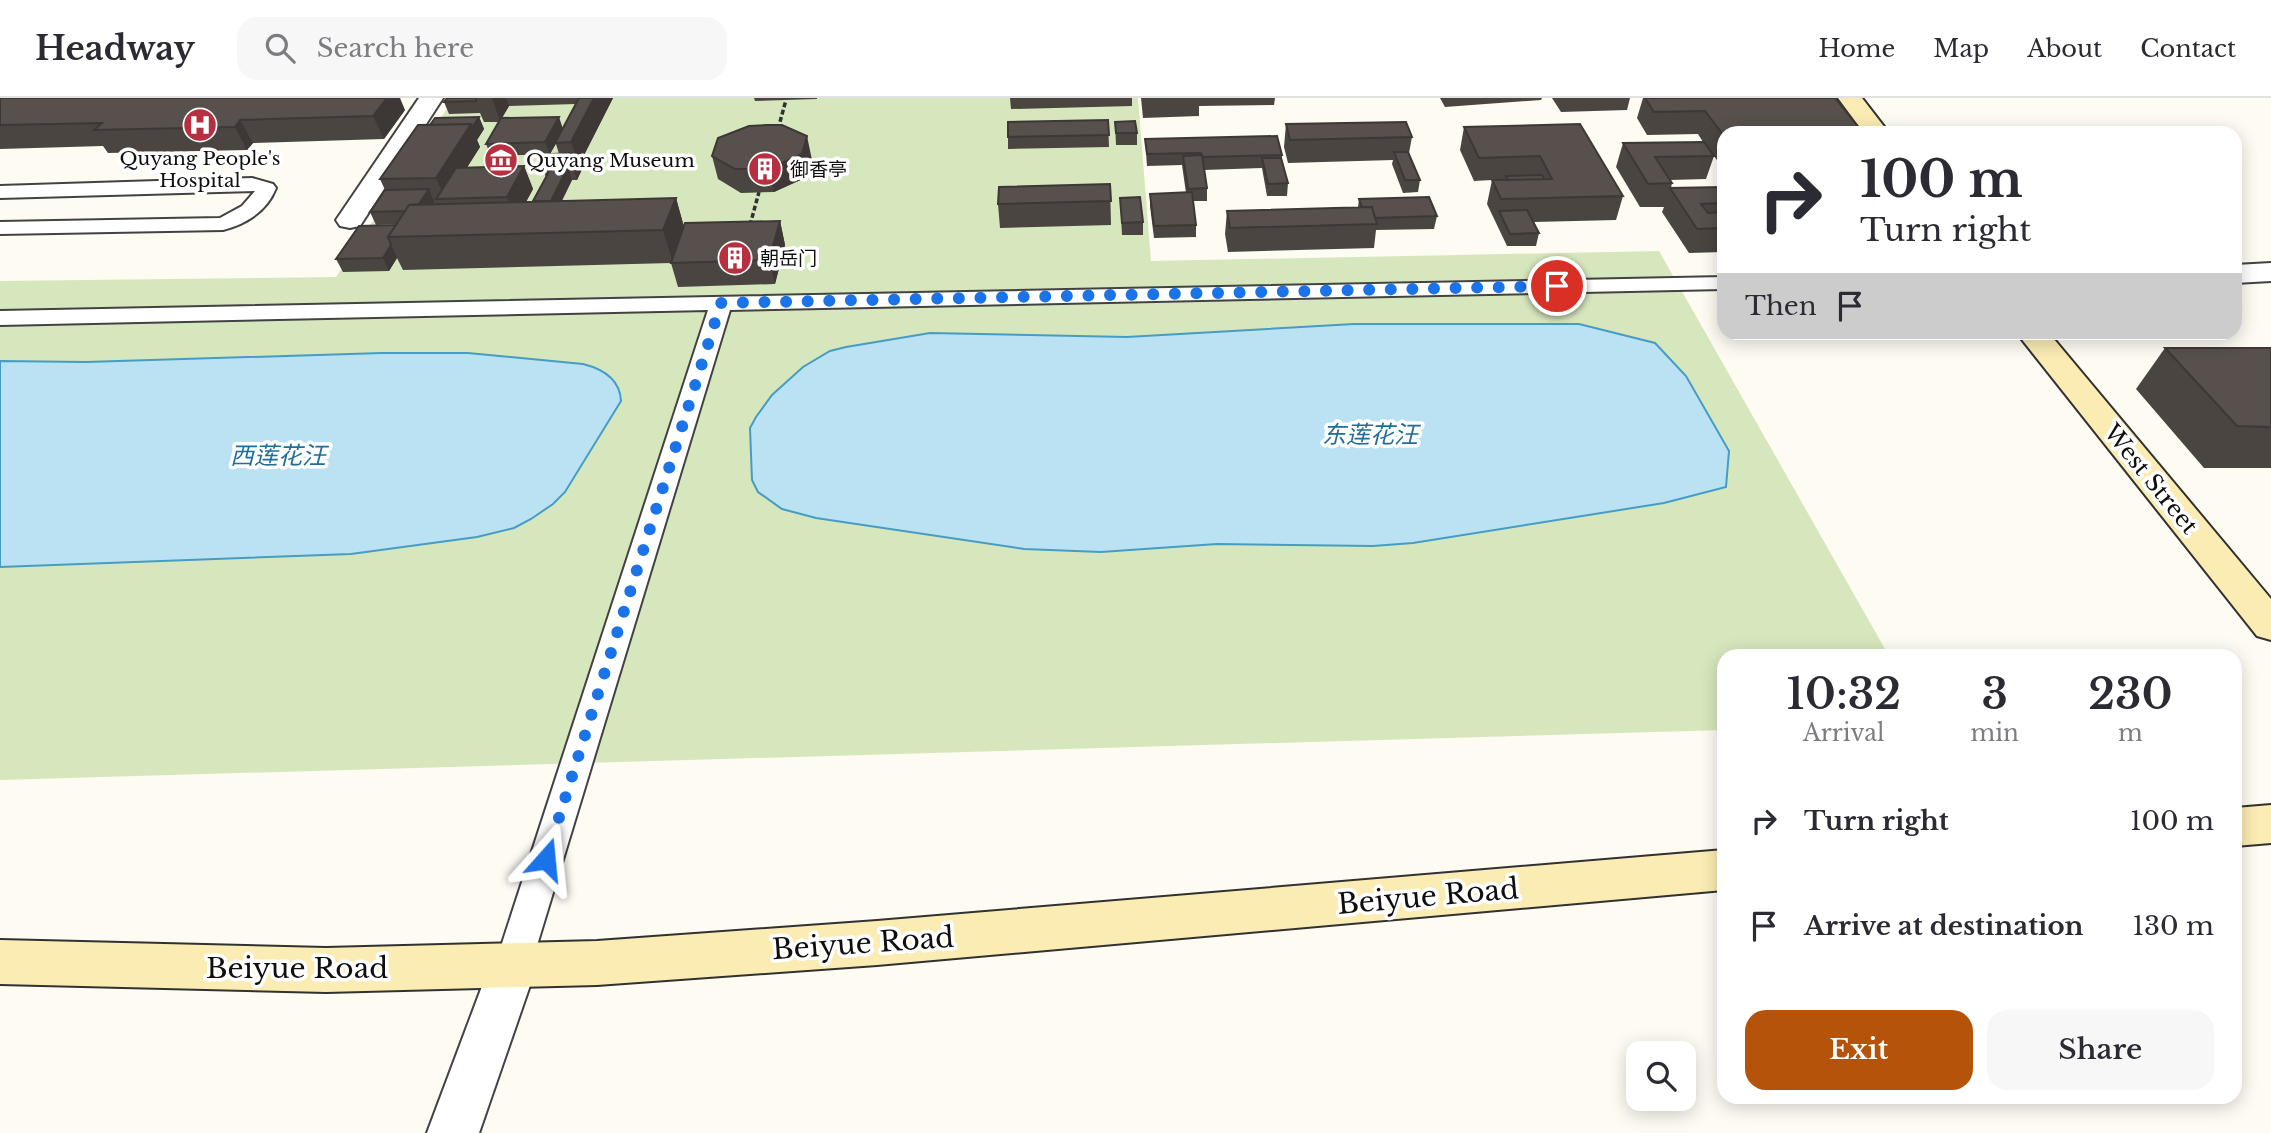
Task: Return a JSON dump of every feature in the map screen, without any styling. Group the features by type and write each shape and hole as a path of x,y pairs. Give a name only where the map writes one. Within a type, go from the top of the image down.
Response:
{"street":[{"path":"350,220 431,98"},
{"path":"1850,98 1872,126"},
{"path":"2242,274 2271,272"},
{"name":"West Street","path":"2038,340 2271,626"},
{"path":"2242,826 2271,824"},
{"name":"Beiyue Road","path":"0,962 326,970 597,963 890,942 1717,871"},
{"path":"453,1133 513,965"}],"lane":[{"path":"0,192 252,184 266,188 254,208 223,225 0,228"},
{"path":"0,318 1717,283"},
{"path":"513,965 721,303"}],"path":[{"path":"775,136 786,100"},
{"path":"747,232 759,192"}],"green space":[{"path":"454,98 1138,98 1151,261 1659,251 1885,649 1717,649 1717,730 0,780 0,281 336,277"}],"water":[{"name":"东莲花汪","path":"1354,324 1579,324 1655,343 1686,376 1729,451 1726,487 1664,503 1413,543 1373,546 1217,544 1101,552 1024,549 816,518 782,509 758,492 752,480 750,428 756,417 772,395 803,367 830,351 930,333 1127,337"},
{"name":"西莲花汪","path":"468,353 583,364 609,376 620,393 621,401 565,492 553,504 514,528 477,537 351,554 0,567 0,361 86,362"}],"building":[{"path":"0,98 387,98 373,116 240,120 235,127 94,130 102,123 0,125"},
{"path":"447,98 476,98 476,101 444,102"},
{"path":"579,98 594,98 571,142 555,143"},
{"path":"1645,98 1835,98 1857,126 1717,127 1705,111 1654,112"},
{"path":"479,117 472,128 471,124 430,125 435,118"},
{"path":"559,117 545,142 486,144 501,118"},
{"path":"1108,120 1109,135 1008,137 1008,122"},
{"path":"1135,121 1137,133 1116,133 1115,122"},
{"path":"1406,122 1412,137 1290,140 1286,124"},
{"path":"471,124 436,178 380,179 418,125"},
{"path":"1580,124 1623,196 1501,199 1492,180 1552,179 1540,156 1479,158 1464,127"},
{"path":"782,125 807,136 802,154 769,169 735,169 712,156 718,138 749,126"},
{"path":"1277,136 1282,155 1203,157 1201,153 1147,154 1145,139"},
{"path":"1704,142 1714,156 1655,157 1672,183 1648,184 1623,143"},
{"path":"1394,152 1408,152 1420,180 1405,180"},
{"path":"580,153 573,167 568,167 551,201 533,201 551,168 542,168 551,154"},
{"path":"1202,155 1207,188 1188,189 1183,156"},
{"path":"1262,158 1281,158 1288,183 1268,184"},
{"path":"524,166 507,197 436,199 456,168"},
{"path":"1542,175 1544,179 1508,180 1506,176"},
{"path":"1110,184 1111,201 998,204 999,187"},
{"path":"1717,187 1717,203 1701,204 1708,213 1717,212 1717,228 1697,229 1670,188"},
{"path":"429,189 419,204 409,205 405,211 370,212 385,190"},
{"path":"1192,192 1196,225 1154,226 1150,194"},
{"path":"1140,197 1143,222 1122,223 1120,198"},
{"path":"1429,197 1437,216 1375,218 1372,207 1362,207 1359,199"},
{"path":"676,198 663,230 388,237 409,205"},
{"path":"1372,207 1377,224 1230,228 1227,211"},
{"path":"1527,210 1539,233 1510,234 1499,211"},
{"path":"780,221 769,260 671,263 685,223"},
{"path":"396,225 388,237 391,245 383,258 336,259 359,226"},
{"path":"2165,348 2271,348 2271,427 2237,426"}],"place":[{"name":"Quyang People's Hospital","path":"200,125"},
{"name":"Quyang Museum","path":"501,160"},
{"name":"御香亭","path":"765,169"},
{"name":"朝岳门","path":"735,258"}],"route":[{"path":"546,859 721,303 1557,286"}]}
